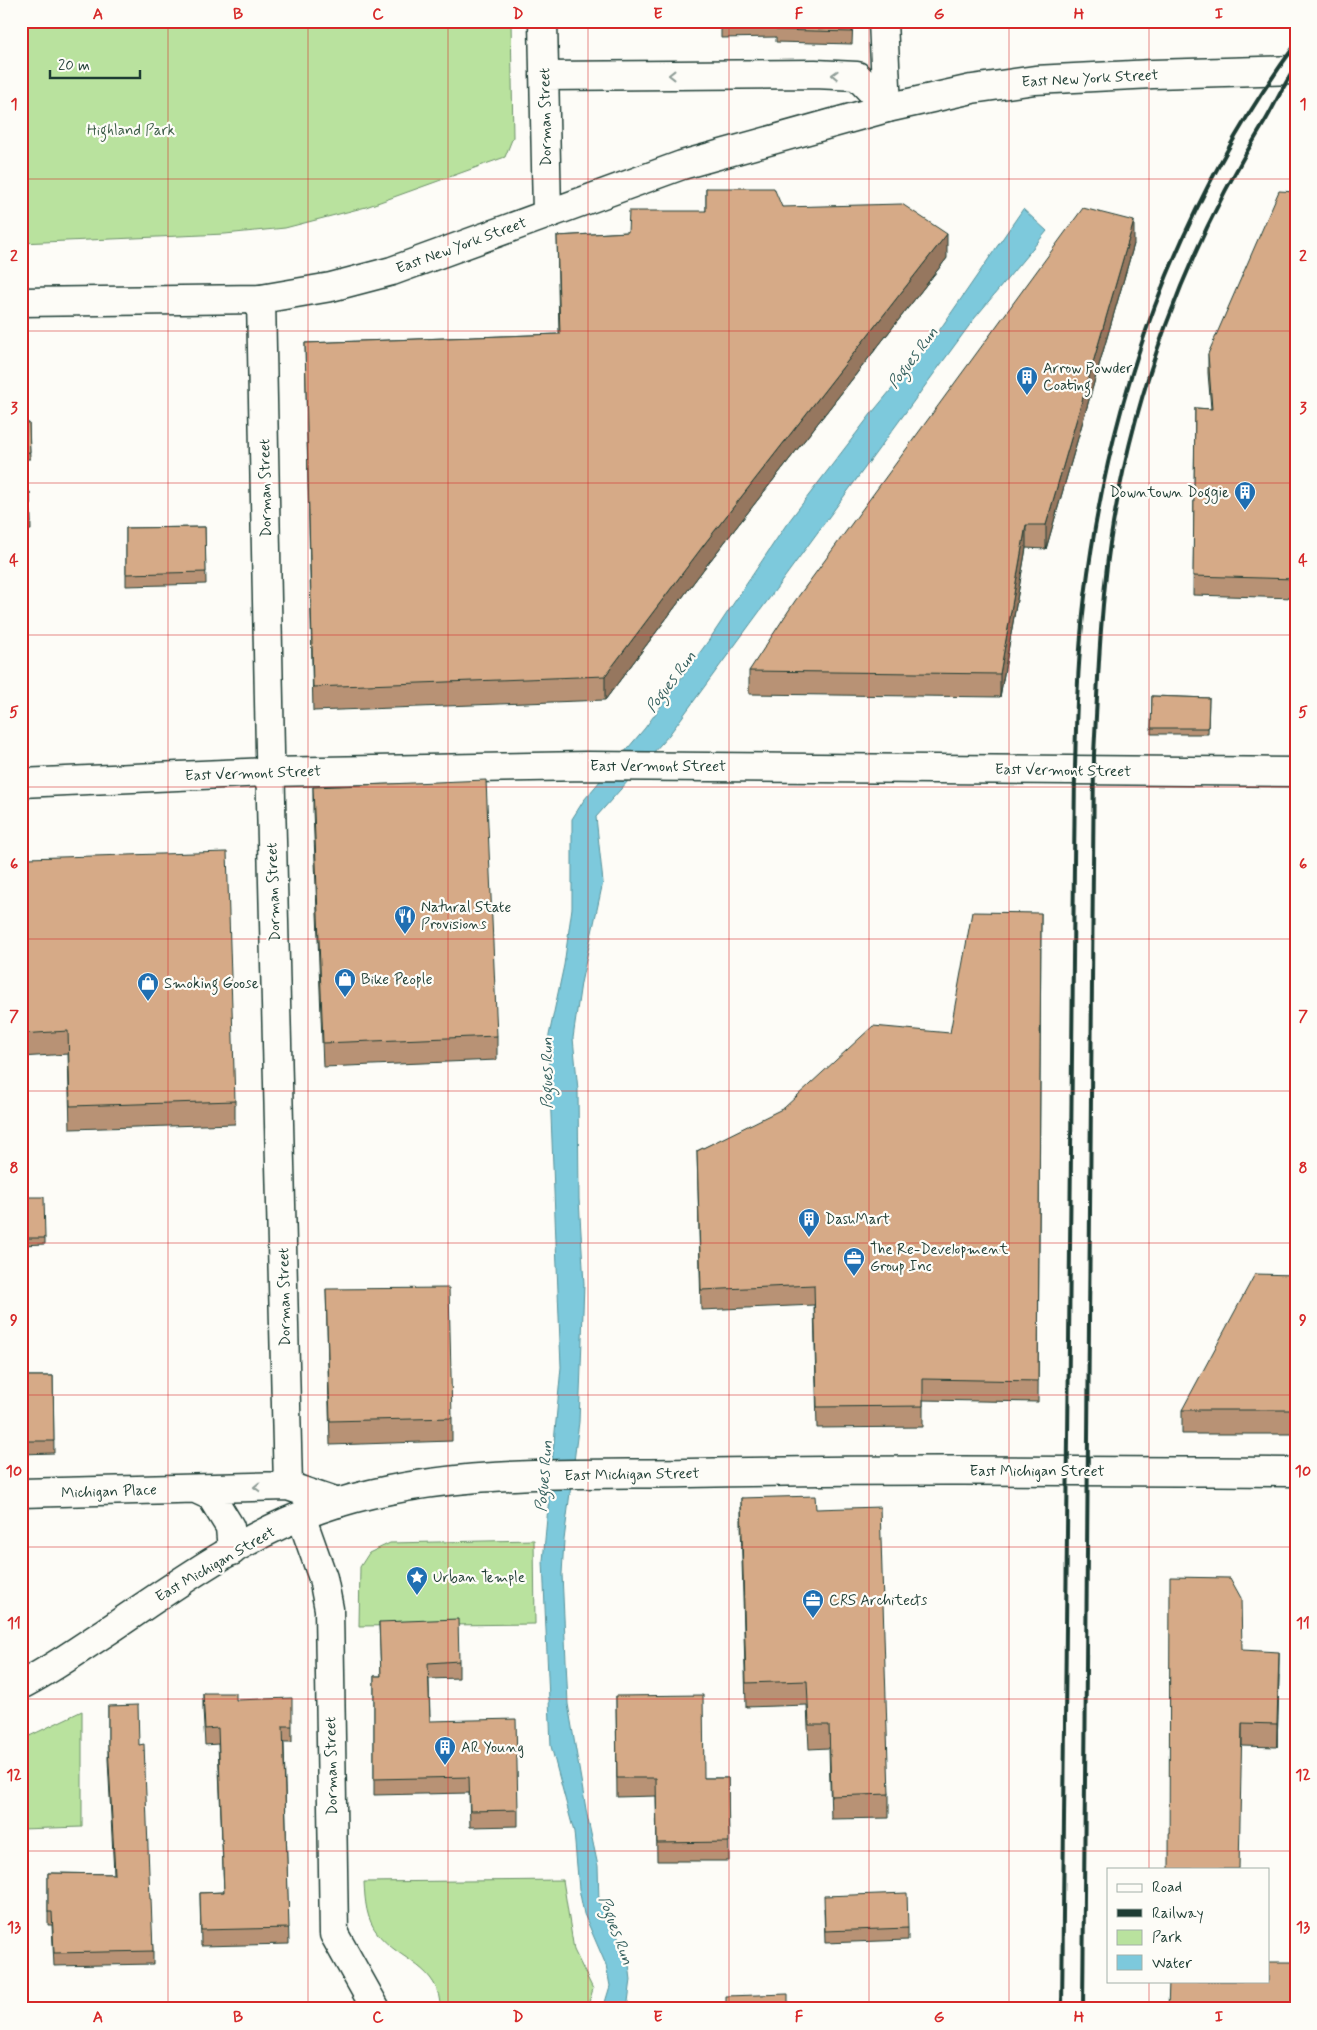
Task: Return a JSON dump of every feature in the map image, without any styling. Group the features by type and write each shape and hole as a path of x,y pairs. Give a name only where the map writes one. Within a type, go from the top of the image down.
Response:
{"street":[{"name":"Dorman Street","path":"542,21 547,213"},
{"path":"883,21 887,108"},
{"name":"East New York Street","path":"21,302 261,299 331,288 392,271 682,165 887,108 972,89 1035,80 1152,74 1296,70"},
{"path":"544,76 815,74 856,76 887,108"},
{"name":"Dorman Street","path":"261,299 270,772 288,1486"},
{"name":"East Vermont Street","path":"21,783 270,772 587,766 1296,772"},
{"name":"East Michigan Street","path":"21,1685 58,1664 232,1551 301,1516 338,1503 393,1490 440,1483 586,1474 876,1469 1296,1472"},
{"name":"Michigan Place","path":"21,1493 288,1486 338,1503"},
{"path":"196,1489 211,1496 230,1527 232,1551"},
{"name":"Dorman Street","path":"301,1516 323,1578 329,1610 334,1934 376,2009"}],"green space":[{"name":"Highland Park","path":"21,21 511,21 513,137 505,157 366,207 285,228 225,234 21,243"},
{"path":"534,1540 535,1624 359,1626 360,1567 369,1553 390,1543"},
{"path":"82,1711 82,1827 21,1829 21,1740"},
{"path":"563,1880 574,1950 593,1989 587,2009 440,2009 434,1983 426,1973 387,1943 374,1928 367,1910 364,1882"}],"water":[{"path":"1023,209 1047,231 974,319 669,735 596,817 603,882 581,983 573,1038 578,1090 579,1199 584,1284 579,1422 564,1540 562,1574 568,1704 587,1815 598,1866 599,1902 628,1956 631,1980 627,2009 603,2009 610,1986 606,1965 584,1914 579,1889 574,1832 551,1746 543,1561 561,1367 548,1040 564,965 572,908 572,819 584,800 645,728 709,640 786,525 871,414 934,338"}],"building":[{"path":"721,21 852,21 852,32 776,30 776,25 721,26"},
{"path":"706,188 774,188 782,207 902,204 947,234 706,542 605,676 313,687 305,343 560,334 557,236 628,232 629,211 706,211"},
{"path":"1279,191 1296,192 1296,579 1193,576 1195,408 1212,409 1208,354"},
{"name":"Arrow Powder Coating","path":"1083,208 1134,221 1046,525 1026,525 1000,674 749,671 795,601"},
{"path":"21,423 29,423 30,452 21,453"},
{"path":"30,492 31,523 21,524 21,493"},
{"path":"205,527 206,572 126,574 126,528"},
{"path":"1152,696 1209,698 1208,728 1151,728"},
{"name":"Natural State Provisions","path":"486,780 497,1036 323,1043 313,787"},
{"name":"Smoking Goose","path":"227,852 235,1101 70,1106 68,1031 21,1034 21,860 27,860 27,858"},
{"path":"972,912 1041,913 1038,1381 923,1379 923,1406 817,1407 814,1285 701,1290 697,1151 784,1108 873,1026 950,1033"},
{"path":"21,1197 44,1197 45,1238 21,1238"},
{"path":"1255,1274 1296,1275 1296,1410 1182,1410"},
{"path":"449,1288 452,1418 330,1421 326,1289"},
{"path":"21,1376 53,1376 54,1441 21,1441"},
{"name":"CRS Architects","path":"815,1496 816,1509 880,1507 889,1794 831,1796 829,1725 809,1725 807,1681 746,1683 741,1498"},
{"path":"1170,1577 1230,1578 1241,1598 1242,1650 1279,1652 1277,1724 1242,1723 1239,1868 1169,1868"},
{"path":"458,1619 459,1661 428,1663 430,1721 516,1719 518,1810 470,1811 469,1777 374,1779 374,1676 381,1676 379,1622"},
{"path":"203,1693 236,1693 236,1700 292,1698 292,1726 283,1726 289,1928 201,1930 200,1893 224,1892 218,1728 205,1729"},
{"path":"703,1695 704,1778 728,1778 729,1842 657,1843 656,1778 617,1778 616,1696"},
{"path":"138,1705 139,1745 144,1744 153,1951 54,1953 52,1912 48,1912 48,1873 115,1874 108,1746 108,1706"},
{"path":"907,1893 908,1928 825,1931 824,1896"},
{"path":"1270,1962 1296,1962 1296,2009 1168,2009 1169,1982 1270,1982"},
{"path":"788,1994 788,2009 726,2009 726,1996"}],"railway":[{"path":"1062,2009 1075,770 1078,683 1085,596 1096,522 1111,449 1131,377 1155,306 1183,237 1216,171 1254,106 1296,44"},
{"path":"1083,2009 1094,754 1104,596 1110,543 1132,433 1166,325 1210,221 1236,171 1296,67"}],"place":[{"name":"Arrow Powder Coating","path":"1027,396"},
{"name":"Downtown Doggie","path":"1245,511"},
{"name":"Natural State Provisions","path":"405,935"},
{"name":"Bike People","path":"345,998"},
{"name":"Smoking Goose","path":"148,1002"},
{"name":"DashMart","path":"809,1238"},
{"name":"The Re-Development Group Inc","path":"854,1277"},
{"name":"Urban Temple","path":"417,1596"},
{"name":"CRS Architects","path":"813,1619"},
{"name":"AR Young","path":"445,1766"}],"water label":[{"name":"Pogues Run","path":"912,357"},
{"name":"Pogues Run","path":"670,681"},
{"name":"Pogues Run","path":"546,1073"},
{"name":"Pogues Run","path":"543,1476"},
{"name":"Pogues Run","path":"617,1930"}]}
